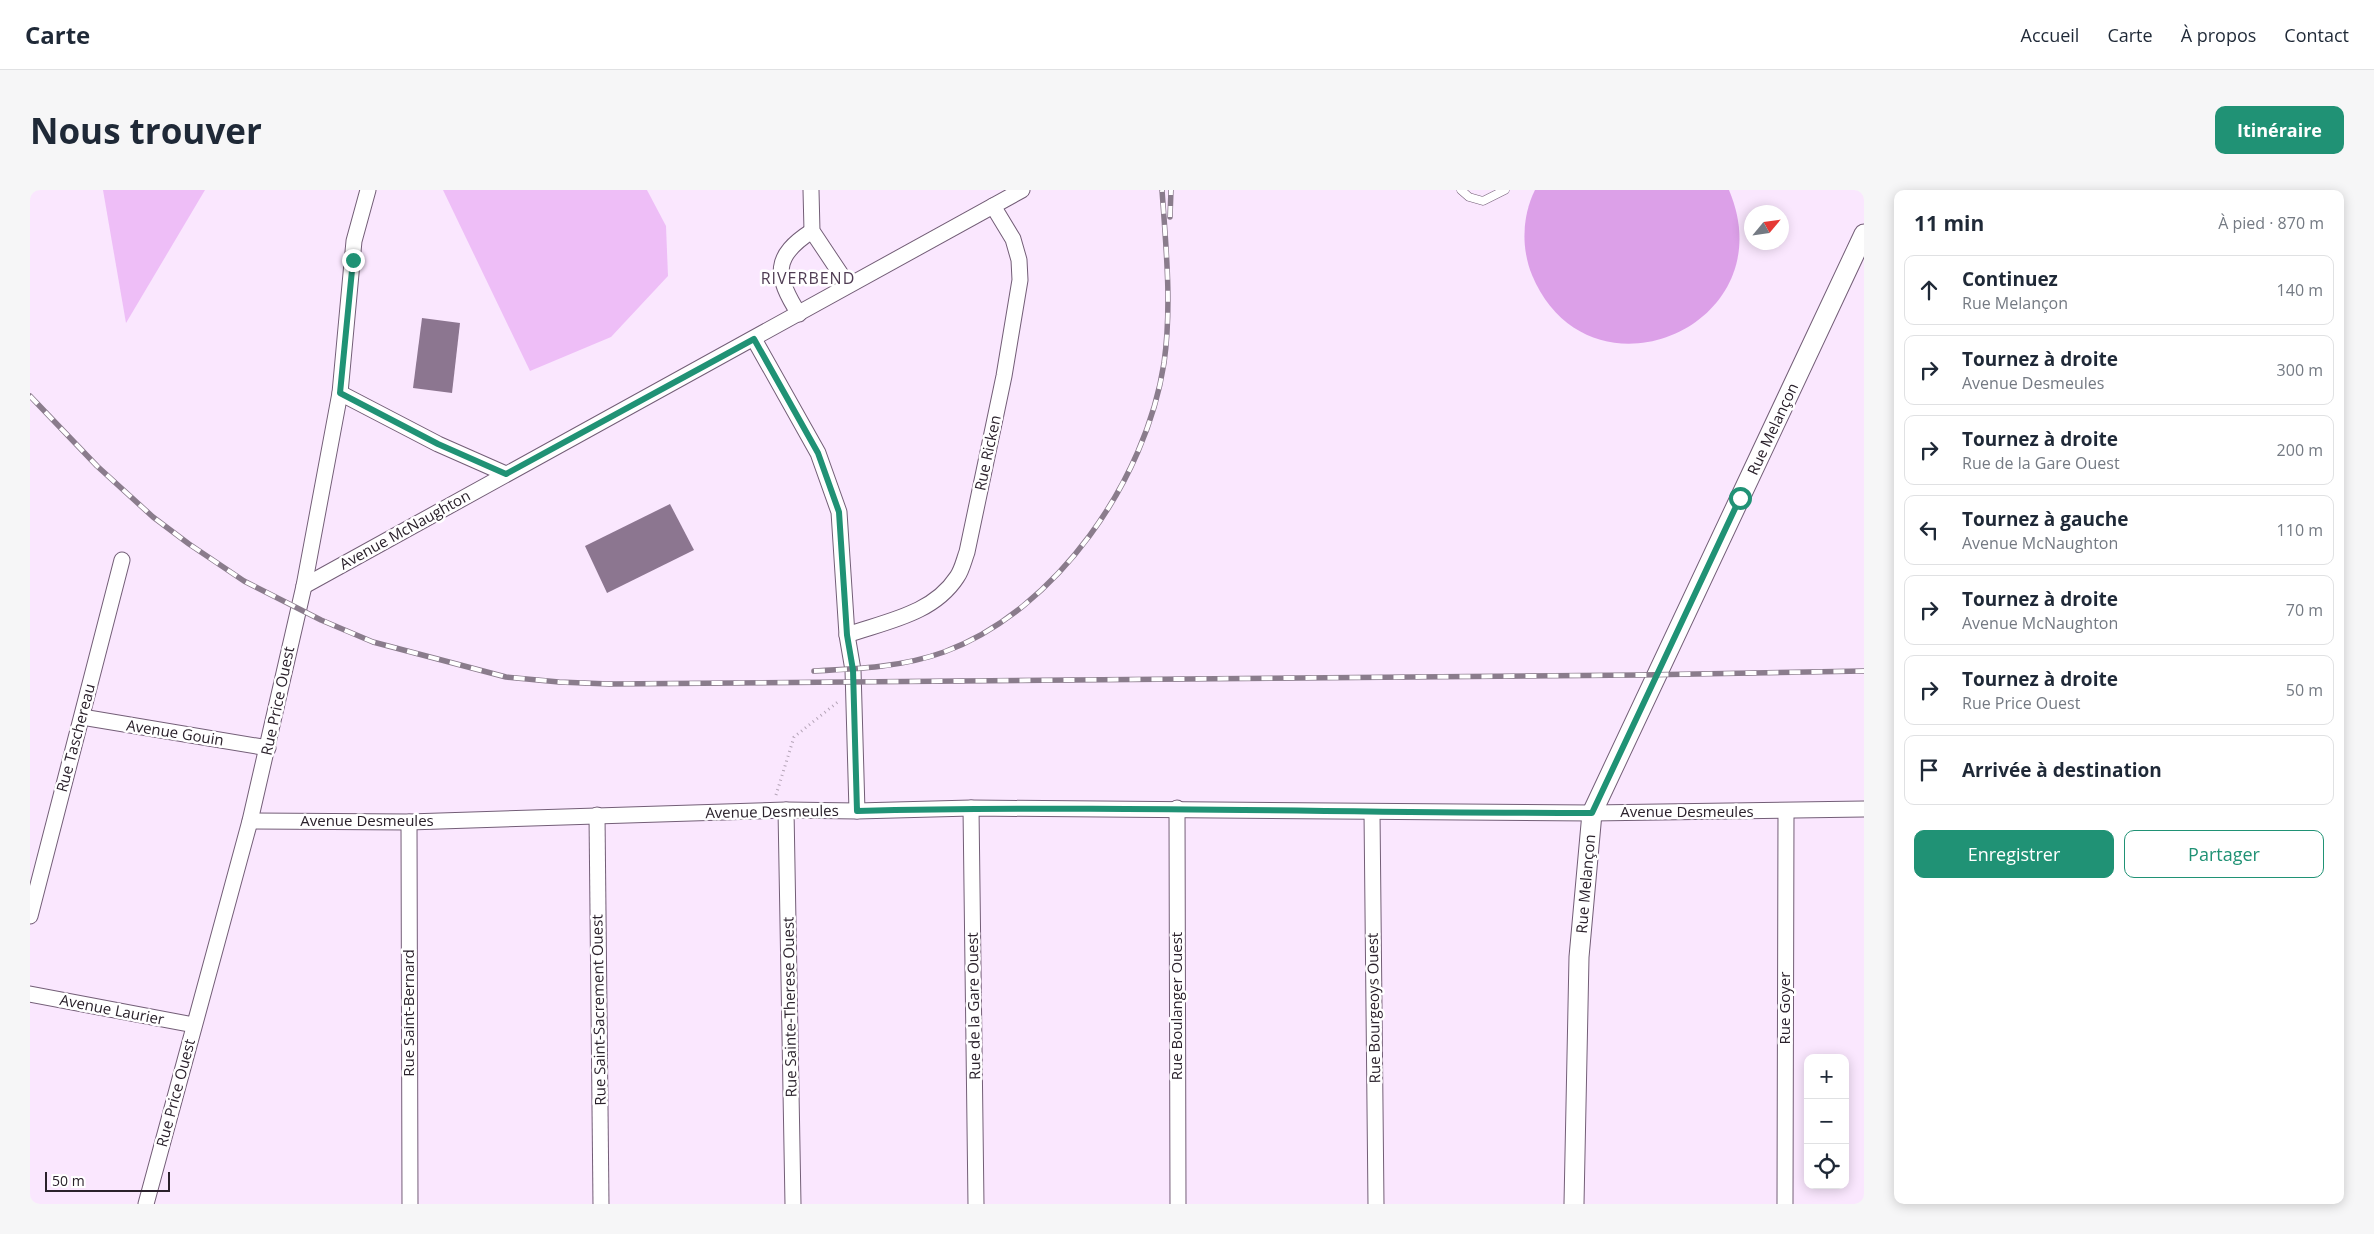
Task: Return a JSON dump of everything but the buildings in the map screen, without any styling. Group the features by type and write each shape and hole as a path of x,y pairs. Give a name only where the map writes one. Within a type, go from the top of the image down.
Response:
{"street":[{"name":"Rue Price Ouest","path":"146,1204 250,821 304,586 340,393 354,241 368,190"},
{"path":"812,190 812,231 848,285"},
{"name":"Avenue McNaughton","path":"304,586 1022,190"},
{"name":"Rue Ricken","path":"847,635 923,609 942,596 958,576 967,552 1004,376 1020,280 1020,260 1013,239 992,206"},
{"path":"799,314 783,284 781,260 793,243 812,231"},
{"name":"Rue Melançon","path":"1574,1204 1579,957 1592,813 1864,234"},
{"path":"754,339 818,453 839,512 847,635 854,690 857,811"},
{"path":"340,393 446,448 506,474"},
{"name":"Rue Taschereau","path":"30,916 122,560"},
{"name":"Avenue Gouin","path":"82,717 268,748"},
{"name":"Avenue Desmeules","path":"250,821 409,822 779,810 857,811 971,808 1177,808 1372,812 1592,813 1864,809"},
{"name":"Rue de la Gare Ouest","path":"971,808 976,1204"},
{"name":"Rue Boulanger Ouest","path":"1177,808 1178,1204"},
{"name":"Rue Sainte-Therese Ouest","path":"779,810 793,1204"},
{"name":"Rue Goyer","path":"1785,1204 1786,811"},
{"name":"Rue Bourgeoys Ouest","path":"1372,812 1376,1204"},
{"name":"Rue Saint-Sacrement Ouest","path":"597,815 601,1204"},
{"name":"Rue Saint-Bernard","path":"409,822 410,1204"},
{"name":"Avenue Laurier","path":"30,994 194,1025"}],"lane":[{"path":"1461,190 1469,197 1483,201 1505,190"}],"path":[{"path":"779,810 794,737 854,690"}],"shaded area":[{"path":"103,190 205,190 126,323"},
{"path":"443,190 647,190 666,226 668,276 611,337 530,371"},
{"path":"1535,190 1729,190 1739,239 1731,280 1707,313 1673,334 1634,344 1595,338 1559,316 1532,275 1528,265 1524,232 1525,221"}],"railway":[{"path":"814,671 863,668 912,661 944,652 985,632 1024,606 1059,573 1090,536 1116,495 1138,452 1154,407 1164,363 1168,298 1162,190"},
{"path":"1170,217 1171,190"},
{"path":"30,396 97,466 153,517 244,581 321,620 373,642 506,677 609,684 1640,675 1864,671"}],"district":[{"name":"RIVERBEND","path":"808,278"}],"route":[{"path":"353,260 340,393 438,444 477,463 506,474 754,339 818,453 839,512 847,635 853,670 857,811 971,808 1177,808 1372,812 1592,813 1740,498"}]}
